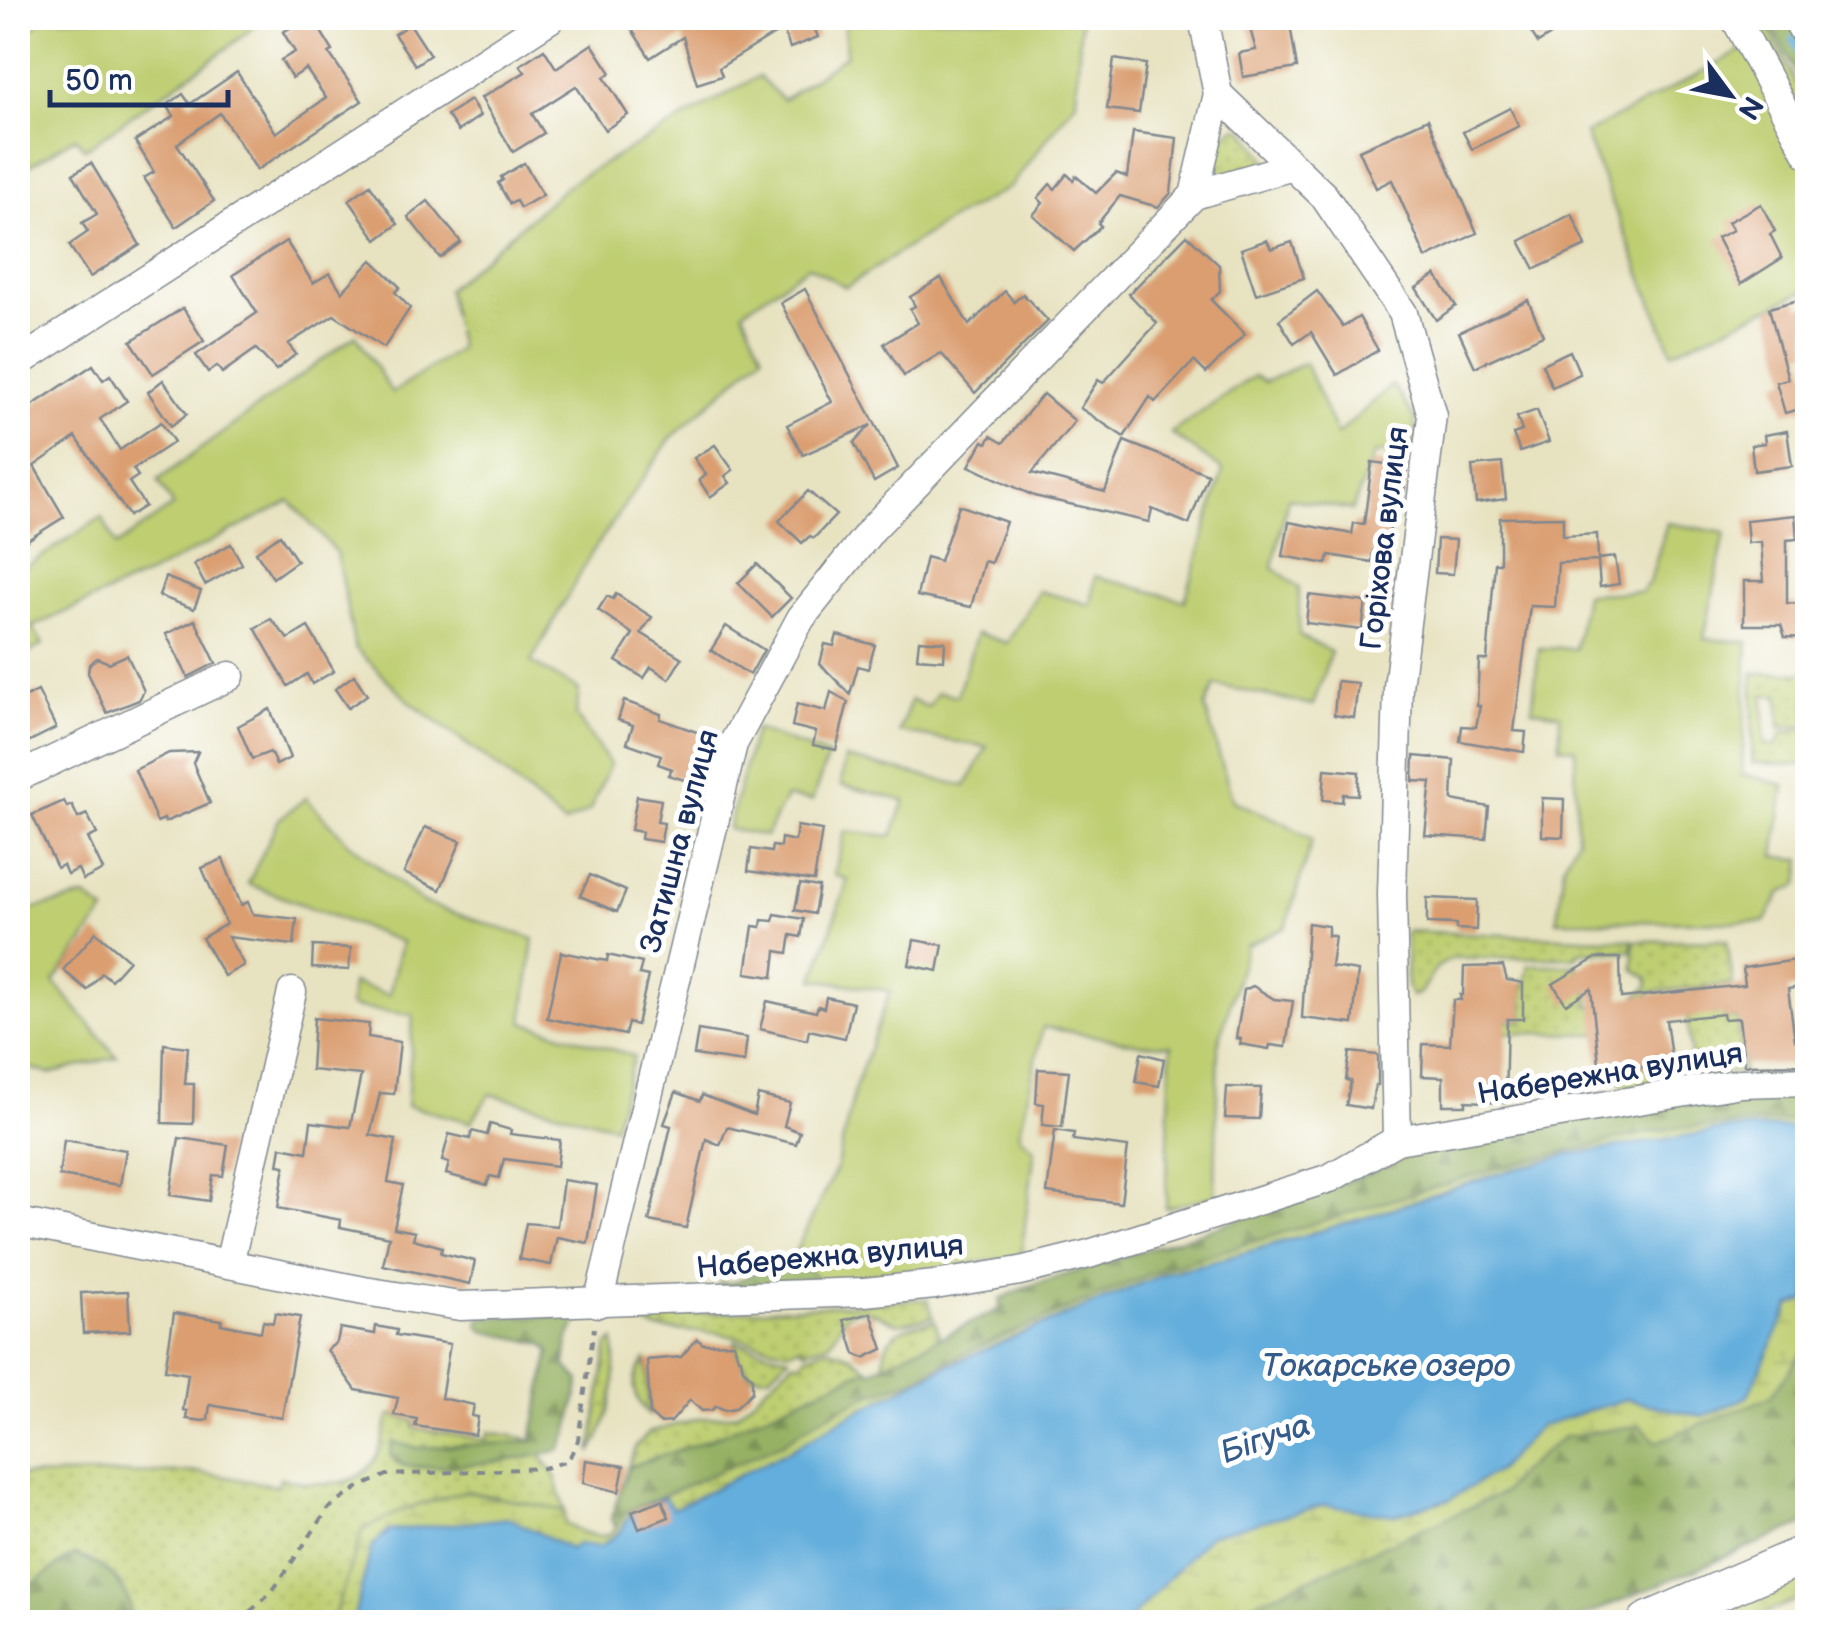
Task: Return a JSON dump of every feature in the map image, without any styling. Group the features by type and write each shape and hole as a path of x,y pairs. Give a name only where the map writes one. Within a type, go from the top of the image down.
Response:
{"street":[{"path":"18,363 551,18"},
{"path":"1194,195 1218,94 1203,18"},
{"path":"1735,18 1808,154"},
{"path":"1796,18 1808,39"},
{"name":"Горіхова вулиця","path":"1218,94 1324,196 1403,312 1432,416 1398,687 1392,894 1398,1140"},
{"name":"Затишна вулиця","path":"598,1304 733,744 801,618 872,530 1194,195 1292,166"},
{"path":"18,777 230,676"},
{"path":"229,1264 292,992"},
{"name":"Набережна вулиця","path":"18,1222 364,1292 460,1306 864,1292 1020,1271 1089,1254 1330,1178 1398,1140 1741,1083 1808,1081"},
{"path":"1647,1622 1712,1610 1808,1553"}],"path":[{"path":"238,1622 271,1593 328,1508 358,1488 387,1475 544,1468 568,1461 578,1440 598,1304"}],"green space":[{"path":"43,18 265,18 85,149 75,137 18,173 18,43"},
{"path":"844,18 1081,18 1076,101 1010,187 951,219 846,287 808,266 743,311 763,355 670,439 591,554 531,662 579,690 576,716 610,764 590,810 564,824 495,765 410,702 355,648 336,552 290,501 149,574 32,627 43,644 18,660 18,572 102,517 116,546 173,506 158,480 356,335 392,393 459,349 447,289 573,181 759,76 783,100 846,55"},
{"path":"1727,18 1764,18 1807,107 1807,290 1672,352 1585,134 1745,49"},
{"path":"1767,18 1790,18 1807,51 1807,93"},
{"path":"1234,128 1243,128 1268,162 1221,175 1218,149"},
{"path":"1305,363 1337,435 1392,385 1415,418 1415,448 1374,454 1352,510 1288,498 1273,567 1299,588 1299,635 1331,652 1313,705 1215,685 1205,707 1233,801 1312,839 1286,927 1247,945 1218,1045 1215,1196 1166,1208 1171,1045 1141,1044 1043,1027 1019,1135 1035,1149 1021,1256 825,1286 794,1255 837,1166 855,1088 890,991 814,979 848,880 834,875 845,831 892,836 905,801 841,785 845,758 966,786 987,747 899,732 911,700 928,707 938,692 957,696 977,633 1007,643 1039,591 1091,605 1095,576 1185,601 1223,470 1171,433 1254,376 1265,382"},
{"path":"1667,523 1725,533 1704,639 1748,642 1742,774 1784,785 1775,857 1802,859 1799,885 1781,893 1765,922 1557,921 1564,864 1577,839 1575,748 1560,747 1560,714 1532,709 1539,648 1575,649 1585,594 1641,592 1650,581"},
{"path":"1753,673 1807,673 1807,725 1780,728 1779,695 1764,695 1764,742 1777,744 1782,734 1807,727 1807,765 1752,763"},
{"path":"755,729 828,756 812,801 786,797 766,836 728,829"},
{"path":"306,798 349,843 423,903 534,939 523,1022 634,1056 614,1126 490,1094 471,1122 407,1106 413,1015 350,1007 352,983 389,995 401,942 248,884 279,819"},
{"path":"86,897 105,912 54,982 117,1057 49,1074 18,1064 18,912"},
{"path":"1406,931 1632,940 1632,951 1578,952 1577,957 1453,958 1437,967 1419,994 1412,996 1407,988"},
{"path":"1727,940 1733,984 1651,992 1595,1034 1453,1032 1453,1022 1523,1021 1523,990 1529,965 1577,965 1578,973 1588,976 1589,1006 1624,1007 1648,987 1648,978 1633,969 1634,941"},
{"path":"1708,989 1723,1010 1724,1019 1737,1018 1743,1071 1693,1079 1687,1017 1696,1016 1693,990"},
{"path":"1660,1065 1661,1084 1622,1089 1619,1070"},
{"path":"1807,1090 1807,1120 1665,1129 1502,1167 1160,1270 974,1349 909,1382 873,1393 819,1419 783,1443 624,1513 618,1530 611,1518 628,1467 708,1440 867,1369 871,1371 1000,1309 1000,1299 1026,1287 1199,1233 1376,1171 1407,1150 1475,1143 1517,1126 1726,1094"},
{"path":"1807,1120 1807,1127 1728,1129 1568,1156 1166,1273 949,1365 672,1509 664,1497 629,1515 621,1531 600,1547 372,1546 353,1622 332,1622 363,1530 403,1510 465,1491 565,1511 565,1524 592,1535 607,1535 624,1513 783,1443 819,1419 873,1393 909,1382 974,1349 1160,1270 1502,1167 1665,1129"},
{"path":"794,1255 825,1286 722,1293 719,1282 733,1283"},
{"path":"928,1299 933,1317 898,1324 870,1311 856,1311 843,1319 830,1343 806,1350 800,1346 788,1351 718,1333 656,1329 631,1318"},
{"path":"1807,1300 1807,1346 1770,1397 1657,1442 1640,1425 1563,1437 1519,1473 1503,1493 1211,1622 1119,1622 1128,1621 1208,1535 1325,1505 1393,1515 1450,1499 1498,1470 1540,1426 1626,1399 1703,1417 1781,1324 1791,1306"},
{"path":"561,1316 578,1321 568,1340 565,1365 580,1381 561,1449 531,1457 456,1466 414,1467 400,1464 390,1455 393,1442 418,1448 532,1439 550,1351 543,1344 483,1331 478,1324 481,1317"},
{"path":"935,1321 940,1338 884,1365 892,1337 906,1328"},
{"path":"614,1341 612,1399 591,1453 608,1345"},
{"path":"735,1342 789,1357 770,1375 752,1376 738,1358"},
{"path":"1807,1346 1807,1523 1569,1622 1211,1622 1503,1493 1519,1473 1563,1437 1769,1397"},
{"path":"826,1348 851,1356 871,1371 810,1400 626,1472 636,1446 650,1432 697,1419 737,1414 793,1362 802,1362 807,1355"},
{"path":"646,1360 649,1415 635,1388 637,1374"},
{"path":"390,1415 414,1421 414,1428 487,1440 489,1432 530,1439 555,1476 565,1511 465,1491 403,1510 363,1530 332,1622 18,1622 18,1476 199,1472 278,1486 280,1478 332,1484 366,1471 380,1450"},
{"path":"75,1555 105,1569 120,1584 131,1614 126,1622 18,1622 18,1590"},
{"path":"1807,1568 1807,1603 1804,1597 1744,1622 1730,1618 1728,1602"}],"water":[{"name":"Токарське озеро","path":"1807,1127 1807,1300 1790,1306 1747,1397 1703,1417 1626,1399 1540,1426 1498,1470 1450,1499 1393,1515 1325,1505 1209,1535 1128,1621 353,1622 372,1546 389,1531 509,1518 570,1549 578,1544 600,1547 621,1531 629,1516 664,1497 673,1509 949,1365 1166,1273 1568,1155 1728,1129"}],"building":[{"path":"633,18 810,18 818,37 790,48 783,29 719,68 722,76 697,84 683,37 650,58 631,28 637,24"},
{"path":"1247,18 1289,18 1297,68 1243,77 1239,53 1256,50"},
{"path":"1522,18 1578,18 1538,43"},
{"path":"306,19 311,28 317,25 333,51 329,53 362,101 257,170 220,113 177,144 214,201 176,227 144,178 154,172 135,141 174,116 167,105 183,94 190,104 237,72 276,133 326,98 306,69 292,78 281,60 295,52 283,32"},
{"path":"410,24 430,55 415,65 394,34"},
{"path":"592,44 611,73 604,77 628,115 605,130 576,86 532,114 544,133 513,152 481,98 525,72 520,65 544,49 556,68"},
{"path":"1114,59 1146,64 1139,113 1107,109"},
{"path":"470,100 480,116 458,131 447,115"},
{"path":"1510,108 1519,126 1472,149 1463,132"},
{"path":"1428,119 1477,233 1426,258 1392,180 1376,188 1359,150"},
{"path":"1133,132 1177,138 1171,193 1158,207 1120,196 1098,223 1101,226 1074,251 1033,215 1043,203 1038,198 1050,184 1055,189 1067,174 1073,180 1076,176 1096,193 1116,173 1127,177"},
{"path":"91,163 140,245 90,277 69,245 88,232 82,223 97,214 73,174"},
{"path":"524,163 543,195 520,208 516,201 510,204 498,183"},
{"path":"370,185 398,224 377,240 349,200"},
{"path":"428,201 461,242 440,258 408,217"},
{"path":"1761,204 1775,231 1770,234 1782,258 1741,284 1717,238 1733,230 1728,222"},
{"path":"1572,214 1586,246 1535,269 1520,241"},
{"path":"1187,235 1219,265 1220,291 1211,300 1245,334 1206,373 1194,361 1155,402 1150,397 1124,437 1080,408 1098,380 1103,383 1157,323 1129,294"},
{"path":"1267,240 1271,249 1292,242 1304,278 1256,294 1241,249"},
{"path":"286,241 313,283 330,273 342,292 372,260 400,287 395,292 410,308 384,348 334,315 288,344 296,354 276,370 256,349 222,373 217,366 208,372 196,355 257,313 233,275"},
{"path":"1436,275 1456,306 1436,320 1416,288"},
{"path":"941,278 969,325 1005,291 1014,302 1023,294 1048,321 975,393 941,353 904,376 884,344 918,323 910,309 915,306 910,297"},
{"path":"805,289 898,468 874,482 854,443 871,425 803,455 787,425 832,402 781,303"},
{"path":"1317,291 1343,327 1359,317 1378,350 1337,375 1311,332 1294,344 1279,320"},
{"path":"1528,300 1543,335 1475,367 1459,332"},
{"path":"1798,300 1799,307 1808,305 1808,351 1802,352 1808,375 1808,407 1785,413 1776,382 1788,379 1769,308"},
{"path":"183,308 204,341 153,374 131,341"},
{"path":"1570,351 1580,374 1552,387 1542,364"},
{"path":"93,365 103,380 110,375 127,401 100,419 120,450 161,422 174,442 133,469 138,476 129,482 145,506 129,516 76,437 34,466 64,517 18,546 18,415"},
{"path":"163,380 187,414 171,426 148,392"},
{"path":"1043,394 1075,421 1032,473 1105,492 1124,441 1208,474 1189,524 1152,509 1149,522 1034,496 969,466 983,441 987,443 991,436 1003,443"},
{"path":"1537,410 1549,442 1520,452 1513,434 1522,431 1517,417"},
{"path":"1787,431 1792,466 1754,471 1751,445 1765,443 1764,435"},
{"path":"715,445 733,470 725,476 730,483 710,497 699,480 706,475 694,458"},
{"path":"1372,462 1407,467 1403,500 1393,499 1387,554 1373,551 1372,562 1329,555 1327,564 1283,556 1289,522 1352,534 1354,523 1364,524"},
{"path":"1502,463 1506,499 1476,503 1472,466"},
{"path":"808,491 836,515 814,538 810,536 802,543 779,521"},
{"path":"959,505 1006,522 991,563 984,561 971,607 917,596 926,557 940,561"},
{"path":"1795,515 1797,539 1787,540 1787,603 1807,604 1808,638 1785,637 1781,625 1744,625 1744,581 1764,581 1761,542 1748,543 1746,520"},
{"path":"1563,517 1563,536 1597,534 1598,559 1615,557 1619,584 1600,587 1598,561 1558,563 1555,607 1530,606 1514,731 1526,732 1524,752 1460,741 1462,726 1476,727 1480,706 1479,660 1487,660 1495,563 1500,563 1500,518"},
{"path":"280,535 297,561 273,578 256,552"},
{"path":"1437,539 1456,540 1453,574 1435,573"},
{"path":"231,544 242,564 205,585 194,564"},
{"path":"757,564 791,598 772,617 738,583"},
{"path":"165,577 201,591 194,609 159,596"},
{"path":"616,594 652,617 641,633 682,658 669,679 651,667 644,678 616,661 633,634 598,610 607,596 613,599"},
{"path":"1309,595 1366,602 1362,630 1306,623"},
{"path":"271,619 288,639 308,627 334,671 312,684 307,674 288,686 255,628"},
{"path":"195,620 216,663 188,677 166,634"},
{"path":"726,626 764,650 750,675 711,650"},
{"path":"837,635 875,645 868,669 858,666 850,694 820,664 825,644 834,646"},
{"path":"919,640 945,642 944,660 917,658"},
{"path":"127,655 144,691 139,700 107,713 88,673 89,665 97,658 109,663"},
{"path":"354,675 367,695 348,708 335,689"},
{"path":"1337,681 1358,683 1354,718 1334,715"},
{"path":"38,691 56,728 18,747 18,701"},
{"path":"831,692 848,702 836,750 813,745 816,732 792,726 797,704 826,711"},
{"path":"624,701 708,736 691,782 668,775 672,769 658,764 661,755 627,743 633,725 618,720"},
{"path":"270,709 290,758 276,765 270,752 252,759 238,726"},
{"path":"198,752 193,763 210,803 157,822 135,770 169,753"},
{"path":"1414,756 1454,760 1452,800 1489,807 1486,839 1425,835 1431,782 1413,781"},
{"path":"1325,769 1359,772 1358,795 1343,794 1342,802 1323,800"},
{"path":"637,796 661,800 657,822 664,823 661,842 641,839 642,832 631,830"},
{"path":"1542,798 1564,799 1563,837 1542,836"},
{"path":"64,801 67,807 72,805 78,818 87,814 97,834 88,838 103,870 83,880 78,869 67,874 63,865 57,868 32,815"},
{"path":"797,826 822,830 814,881 748,871 751,849 771,852 772,846 780,847 781,838 795,841"},
{"path":"425,827 461,841 440,890 404,873"},
{"path":"223,859 241,905 248,902 253,914 297,919 294,945 228,937 244,965 224,976 202,938 226,924 202,868"},
{"path":"590,875 626,891 617,912 580,896"},
{"path":"800,884 819,887 814,914 795,910"},
{"path":"1427,898 1477,900 1476,930 1456,929 1456,924 1427,923"},
{"path":"775,914 804,919 801,937 791,935 788,953 776,951 773,977 746,973 753,926 761,927 762,920 773,921"},
{"path":"1308,923 1328,926 1328,936 1335,936 1331,967 1358,971 1353,1024 1302,1018"},
{"path":"96,932 129,960 111,980 102,973 87,990 63,970"},
{"path":"914,940 943,945 938,971 909,965"},
{"path":"313,946 351,948 349,970 312,968"},
{"path":"561,952 607,961 608,955 642,963 639,974 648,976 637,1025 628,1023 625,1035 547,1018"},
{"path":"1596,958 1620,958 1621,998 1745,985 1743,968 1803,959 1806,986 1788,989 1795,1040 1808,1038 1808,1064 1744,1065 1739,1018 1724,1019 1723,1014 1666,1020 1672,1064 1600,1072 1591,989 1566,1004 1553,984"},
{"path":"1503,966 1507,980 1523,983 1523,1019 1507,1019 1505,1103 1466,1101 1466,1105 1443,1105 1443,1077 1422,1076 1423,1044 1450,1045 1453,1000 1461,1000 1463,995 1464,967"},
{"path":"1253,986 1274,999 1293,1001 1286,1047 1270,1045 1269,1049 1240,1044 1241,1039 1236,1038 1244,990"},
{"path":"826,997 853,1003 845,1038 809,1030 807,1040 760,1029 767,1001 816,1012 818,1006 824,1008"},
{"path":"314,1018 369,1024 368,1037 400,1042 394,1094 380,1093 370,1135 396,1140 388,1182 403,1185 394,1228 415,1232 413,1239 442,1247 441,1253 475,1261 470,1284 383,1265 389,1237 340,1227 341,1220 278,1208 285,1166 278,1165 281,1147 307,1152 311,1122 350,1127 361,1075 311,1070"},
{"path":"698,1030 747,1038 744,1062 694,1055"},
{"path":"164,1044 188,1047 185,1084 194,1084 193,1124 162,1123"},
{"path":"1350,1052 1378,1055 1378,1085 1371,1109 1346,1105 1351,1081 1346,1080"},
{"path":"1141,1053 1164,1059 1159,1086 1136,1082"},
{"path":"1038,1069 1069,1071 1062,1127 1042,1125 1044,1104 1036,1103"},
{"path":"1227,1087 1261,1088 1259,1119 1225,1118"},
{"path":"676,1092 700,1101 702,1095 754,1115 758,1095 790,1103 784,1126 800,1132 796,1144 727,1127 720,1145 706,1139 686,1228 649,1221 671,1126 664,1124"},
{"path":"490,1124 511,1130 510,1134 560,1140 557,1166 504,1159 499,1178 490,1176 487,1185 446,1174 449,1163 442,1161 449,1134 470,1139 472,1131 487,1135"},
{"path":"1055,1130 1074,1133 1073,1140 1128,1147 1121,1203 1047,1193"},
{"path":"179,1138 228,1145 223,1176 213,1175 209,1201 170,1195"},
{"path":"64,1140 126,1150 120,1185 59,1176"},
{"path":"563,1180 597,1185 588,1243 557,1237 551,1265 519,1259 526,1223 557,1226"},
{"path":"128,1291 130,1331 83,1333 81,1293"},
{"path":"174,1313 222,1320 221,1324 261,1332 263,1321 273,1323 275,1313 300,1317 282,1418 210,1405 208,1419 186,1419 187,1411 183,1410 188,1374 165,1370"},
{"path":"871,1313 883,1349 864,1358 855,1354 844,1320"},
{"path":"376,1326 397,1330 396,1335 450,1344 441,1398 474,1405 472,1416 478,1417 475,1435 415,1426 417,1419 394,1415 398,1398 356,1390 327,1350 337,1342 340,1328 375,1334"},
{"path":"697,1339 703,1344 734,1343 743,1369 752,1377 752,1392 735,1408 725,1410 716,1406 702,1411 690,1400 671,1422 660,1423 650,1414 647,1360 681,1357"},
{"path":"586,1460 624,1466 619,1492 583,1483"},
{"path":"662,1500 669,1517 639,1529 632,1511"}],"waterway":[{"path":"1794,40 1808,68"}],"water label":[{"name":"Бігуча","path":"1265,1438"}]}
